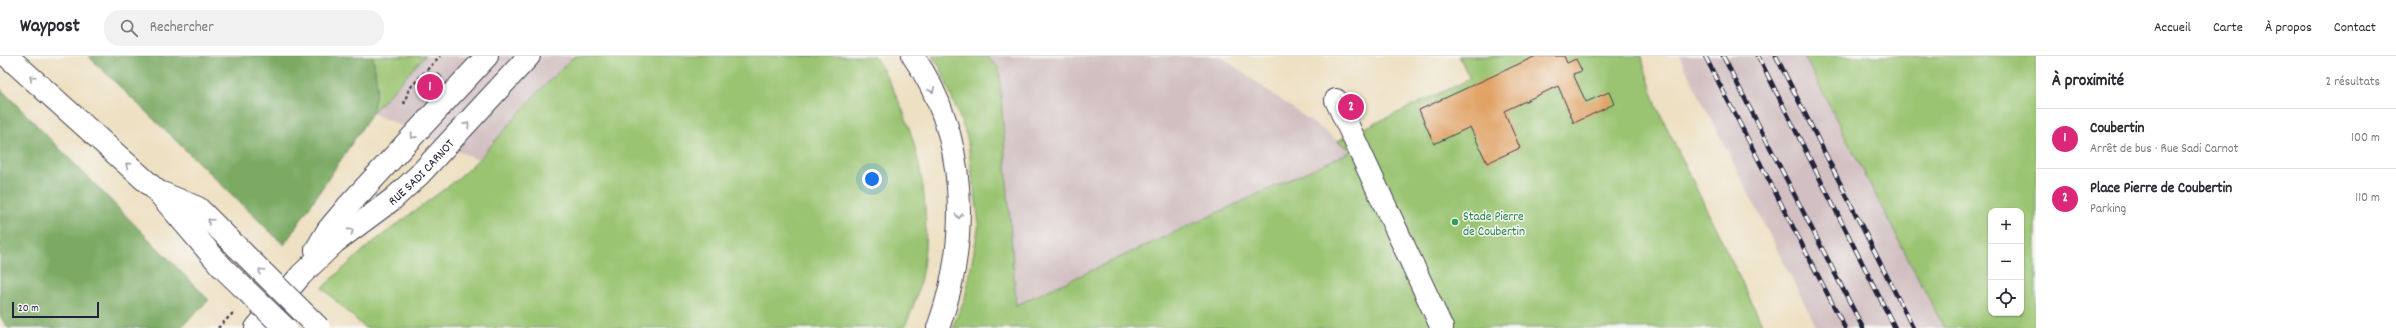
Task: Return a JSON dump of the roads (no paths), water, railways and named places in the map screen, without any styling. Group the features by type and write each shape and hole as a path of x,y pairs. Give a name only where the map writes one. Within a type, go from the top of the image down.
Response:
{"main road":[{"path":"7,56 157,191 221,266 285,328"},
{"name":"RUE SADI CARNOT","path":"301,275 328,230 487,56"},
{"name":"RUE SADI CARNOT","path":"256,328 301,275 335,242 393,199 419,175 459,134 529,56"},
{"path":"913,56 926,77 945,123 952,147 958,189 959,231 957,253 948,296 938,328"},
{"path":"1336,100 1442,328"},
{"path":"157,191 198,208 319,328"}],"railway":[{"path":"1705,56 1845,328"},
{"path":"1723,56 1863,328"},
{"path":"1758,56 1895,328"},
{"path":"1776,56 1913,328"}],"place":[{"name":"Coubertin","path":"430,87"},
{"name":"Place Pierre de Coubertin","path":"1351,107"},
{"name":"Stade Pierre de Coubertin","path":"1455,222"}]}
